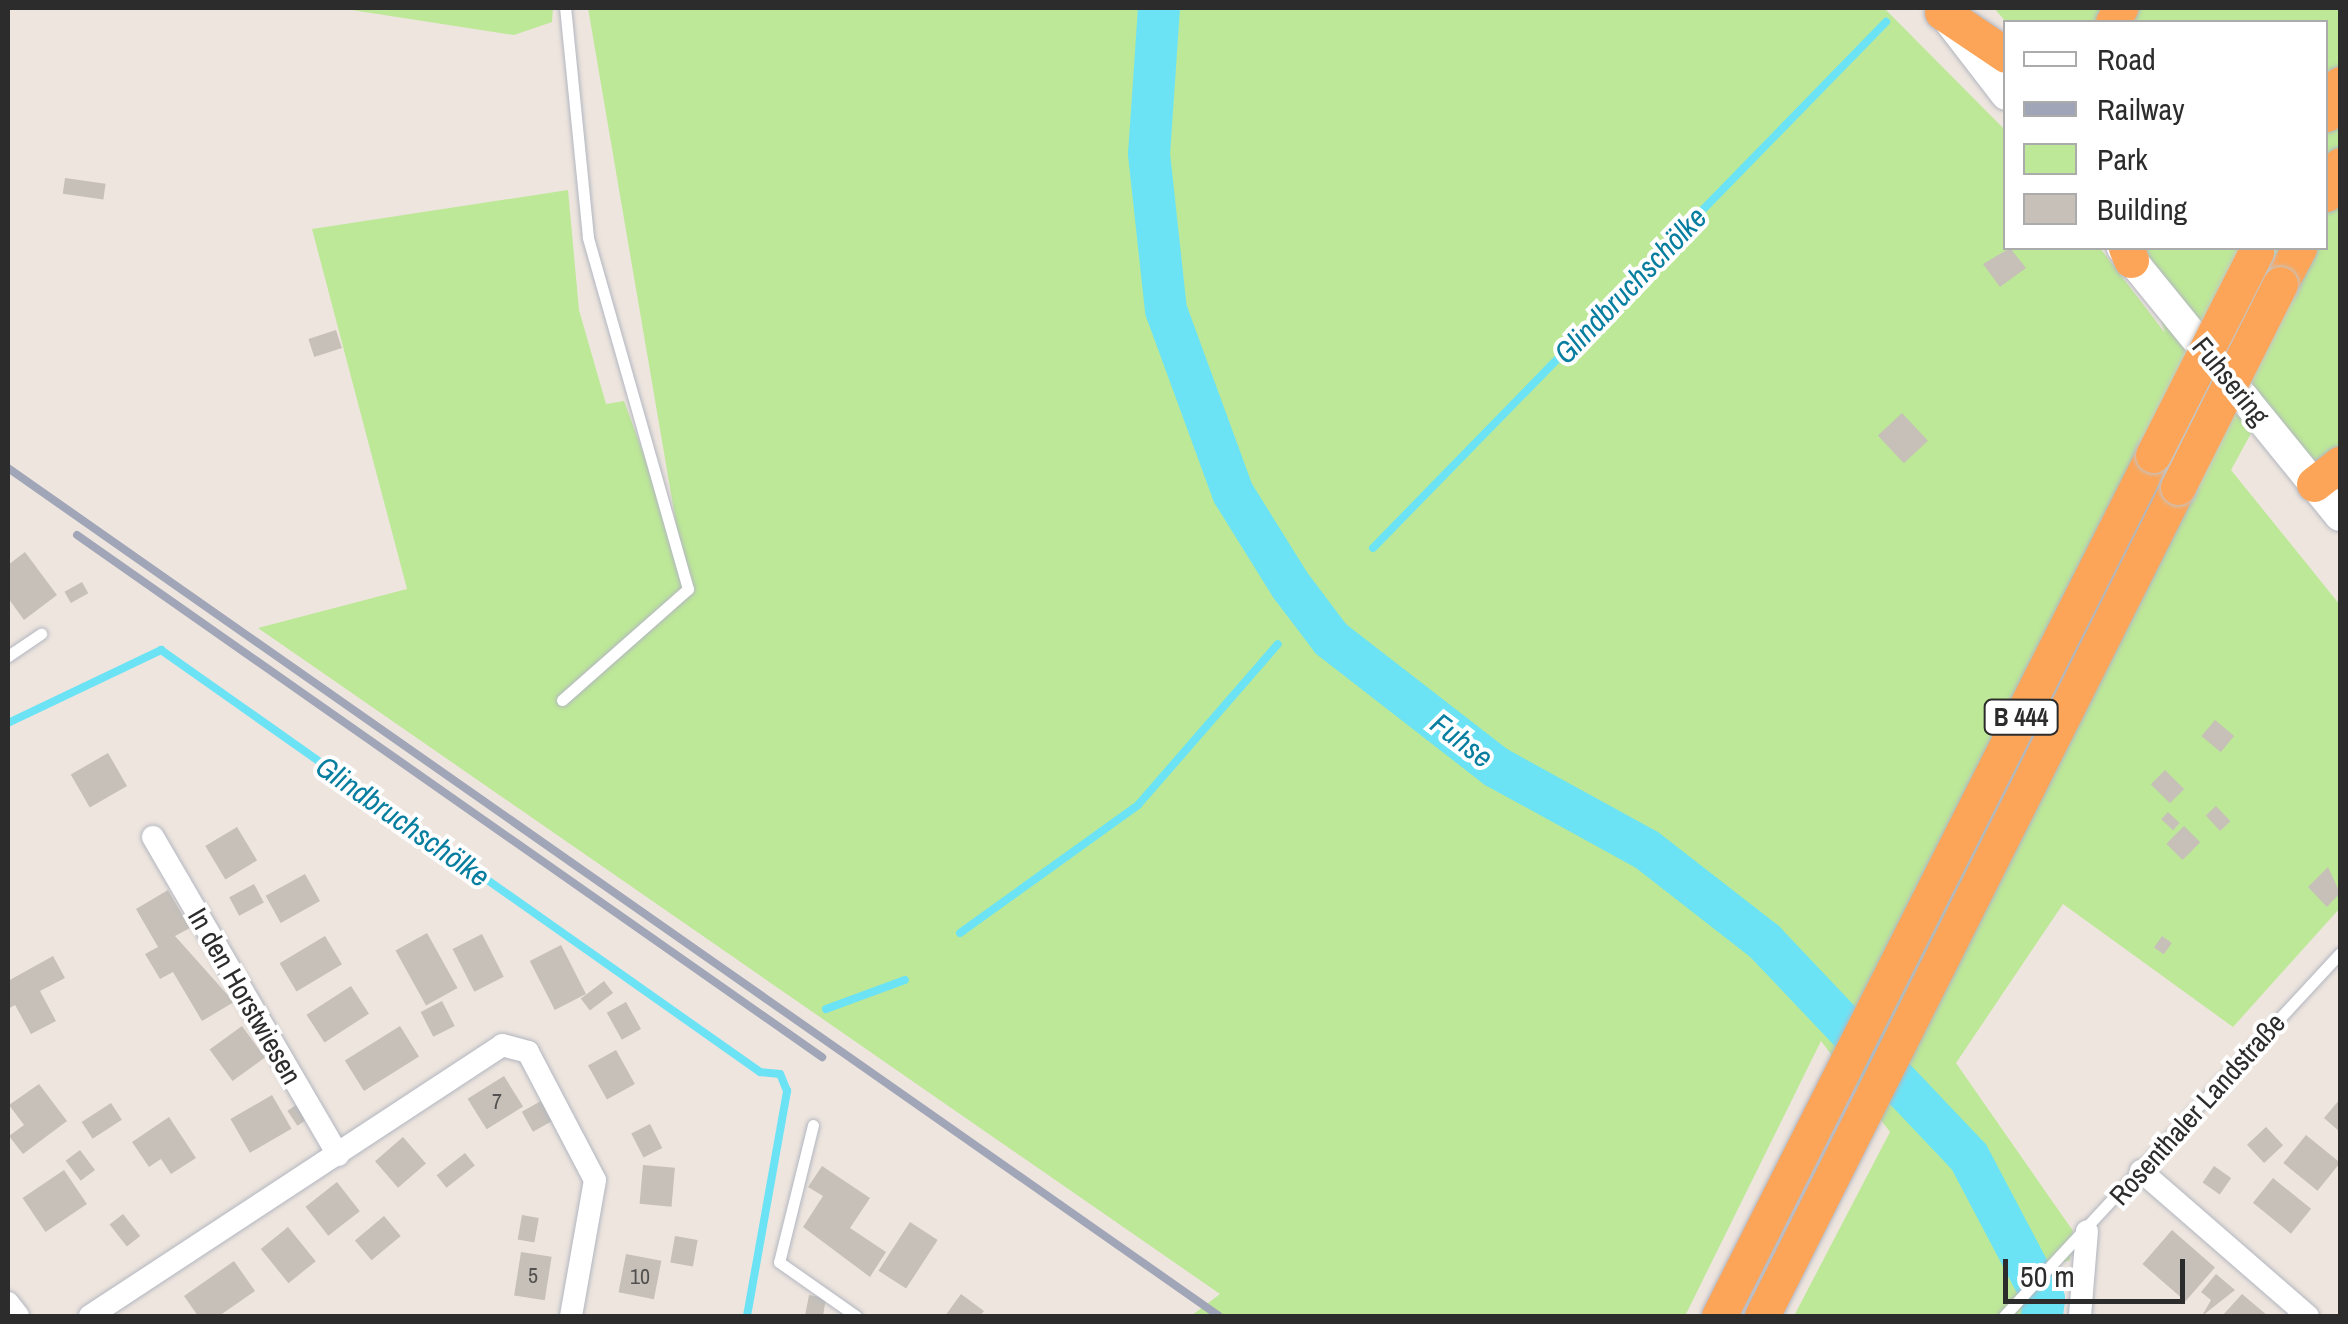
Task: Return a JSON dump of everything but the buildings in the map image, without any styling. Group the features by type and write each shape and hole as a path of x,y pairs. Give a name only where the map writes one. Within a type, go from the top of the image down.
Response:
{"highway":[{"path":"1940,10 2003,53"},
{"path":"2328,110 2340,84"},
{"path":"2328,190 2340,164"},
{"name":"B 444","path":"1720,1316 2257,250"},
{"name":"B 444","path":"1762,1316 2298,250"}],"main road":[{"path":"1940,10 2003,91"},
{"name":"Fuhsering","path":"2126,252 2328,474 2340,516"}],"street":[{"name":"In den Horstwiesen","path":"153,837 338,1155"},
{"path":"90,1316 502,1045 528,1052 595,1180 571,1316"},
{"path":"2141,1171 2308,1316"},
{"path":"2080,1316 2086,1230"},
{"path":"8,1303 18,1316"}],"lane":[{"path":"562,700 688,590 588,236 566,8"},
{"path":"8,656 42,634"},
{"name":"Rosenthaler Landstraße","path":"2004,1316 2340,954"},
{"path":"813,1125 779,1262 856,1316"}],"green space":[{"path":"339,8 553,8 552,22 514,35"},
{"path":"588,8 1884,8 2003,128 2003,250 2102,250 2165,333 2140,250 2328,250 2328,20 2004,20 1994,8 2340,8 2340,524 2254,428 2231,470 2340,605 2340,908 2233,1027 2063,904 1956,1063 2073,1231 2070,1260 2035,1273 2052,1316 1794,1316 1890,1132 1821,1041 1685,1316 1191,1316 1220,1294 258,628 407,589 312,229 568,190 579,310 606,404 624,401 682,558"}],"waterway":[{"name":"Fuhse","path":"1159,8 1149,154 1166,310 1233,493 1291,586 1331,639 1496,767 1647,850 1765,942 1969,1157 2044,1299 2042,1316"},
{"name":"Glindbruchschölke","path":"1373,548 1886,22"},
{"name":"Glindbruchschölke","path":"960,933 1138,805 1278,644"},
{"name":"Glindbruchschölke","path":"8,723 161,650 760,1072 780,1074"},
{"name":"Glindbruchschölke","path":"826,1009 905,980"},
{"path":"747,1316 787,1091 780,1074"}],"railway":[{"path":"8,468 1219,1316"},
{"path":"77,535 822,1057"}]}
